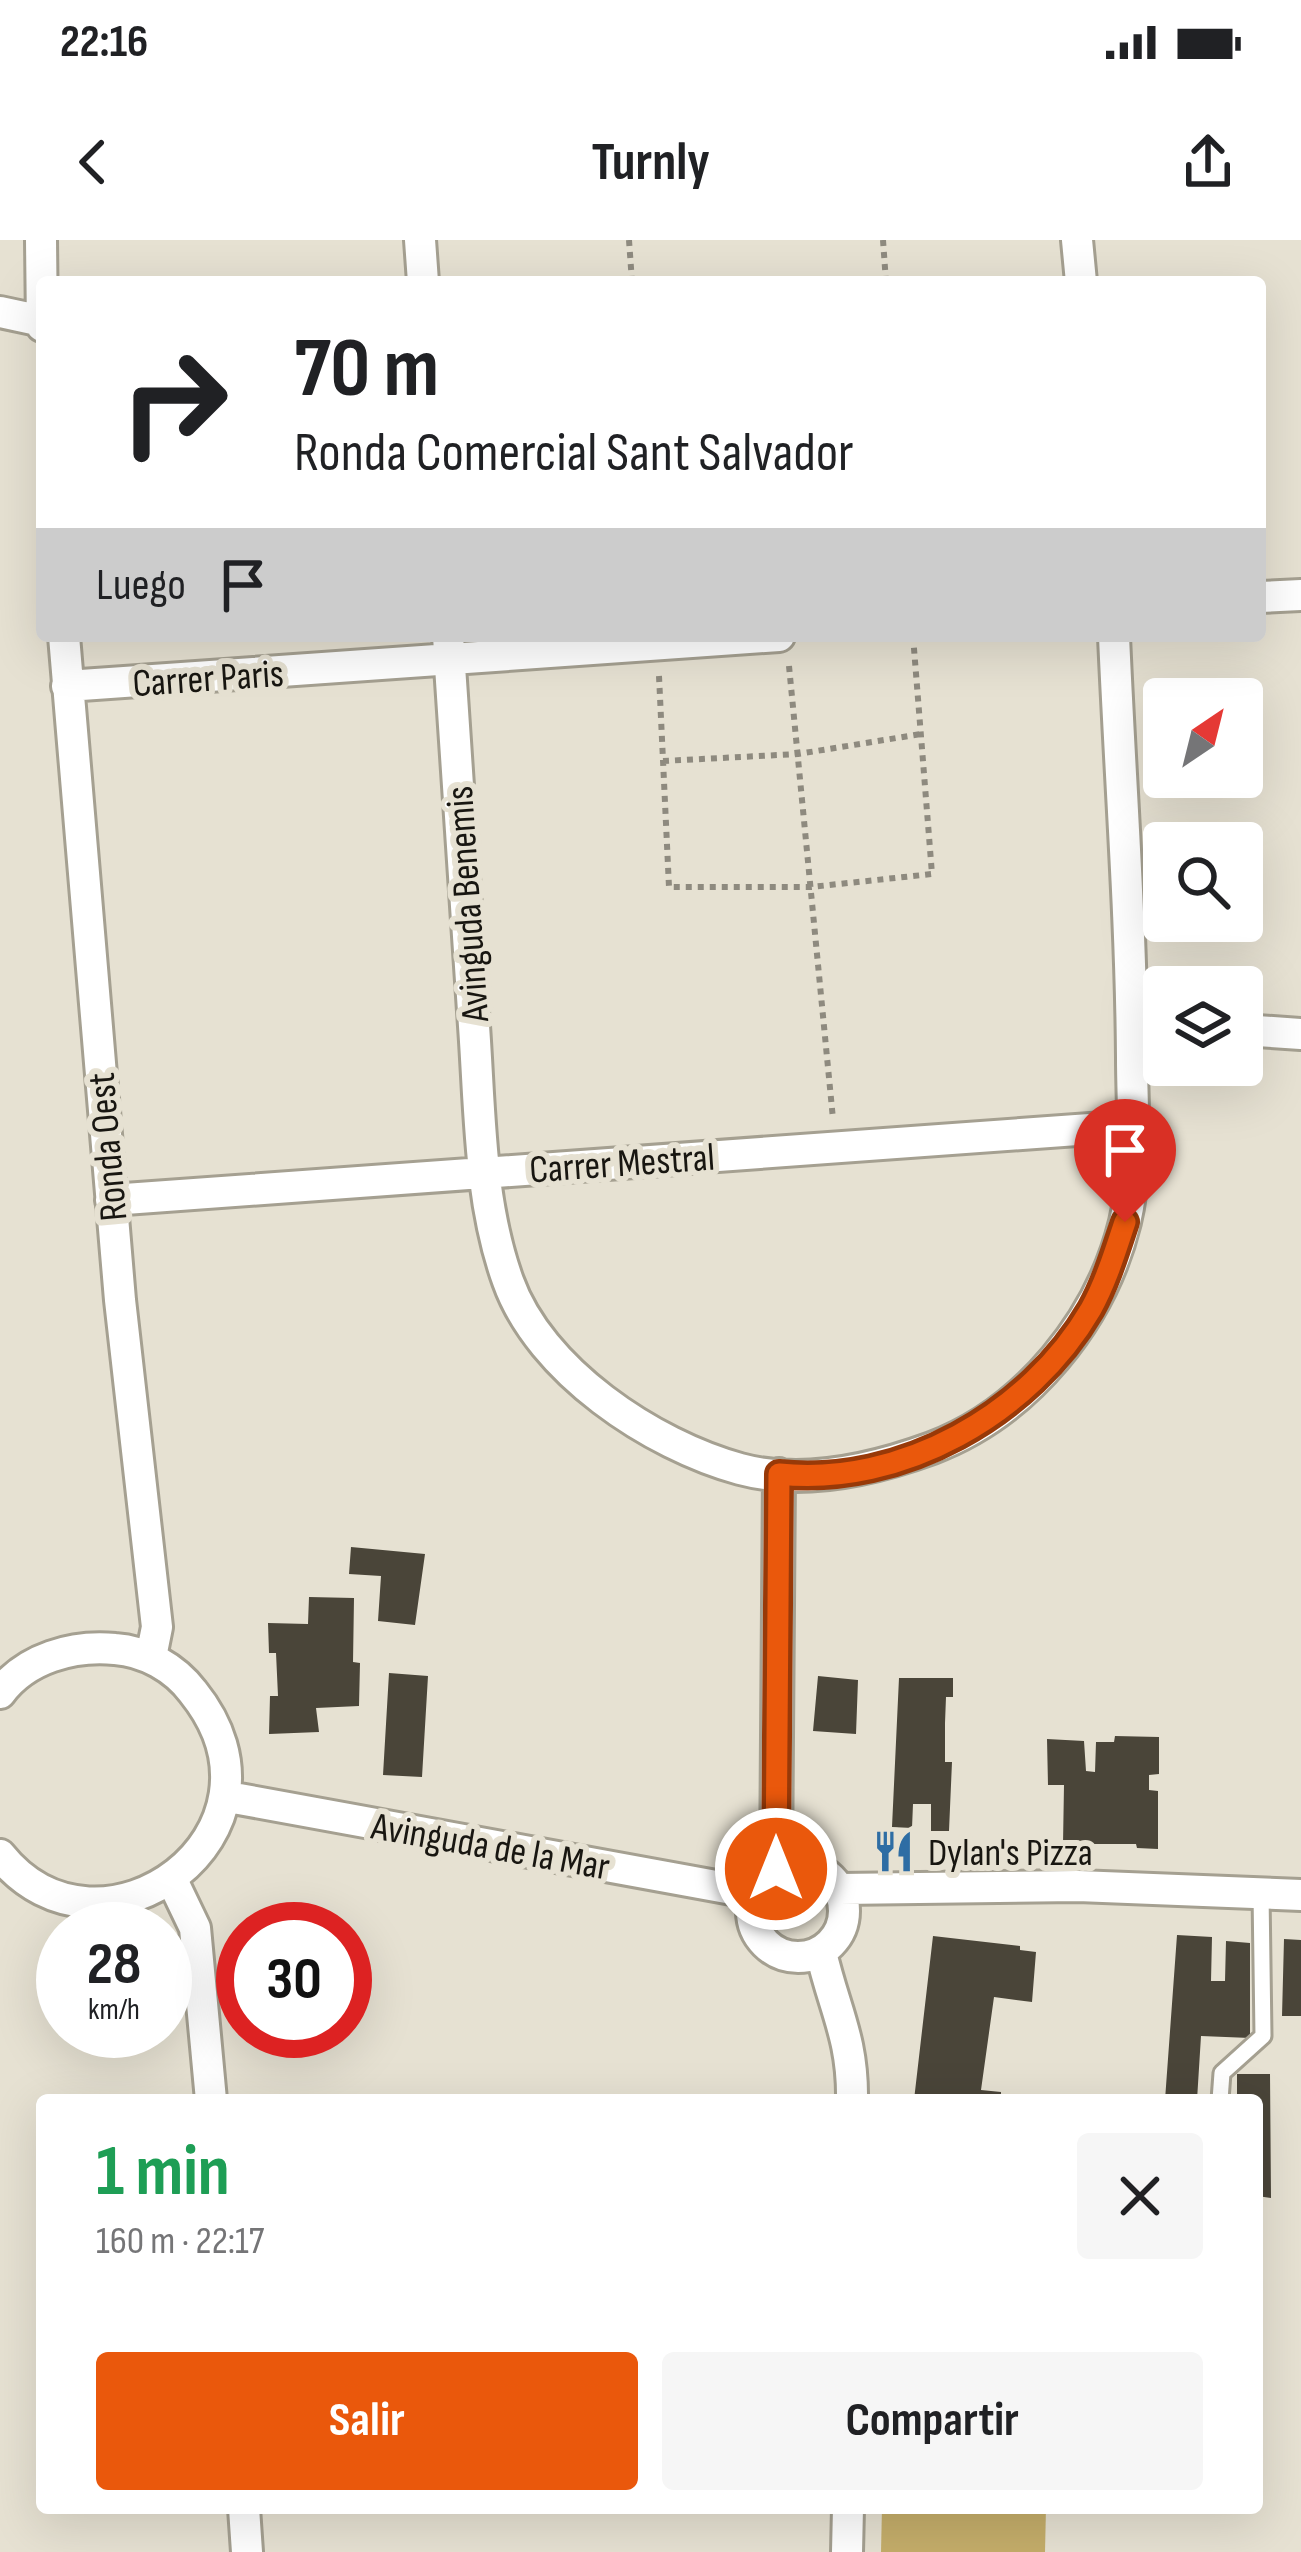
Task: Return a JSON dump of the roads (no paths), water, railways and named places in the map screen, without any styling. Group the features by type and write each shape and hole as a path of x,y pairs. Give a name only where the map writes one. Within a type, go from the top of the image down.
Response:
{"street":[{"path":"41,240 41,276"},
{"path":"420,240 423,276"},
{"path":"1077,240 1080,276"},
{"path":"0,312 36,321"},
{"path":"1266,597 1301,595"},
{"name":"Ronda Oest","path":"64,642 111,1200 157,1627 151,1657"},
{"name":"Avinguda Benemis","path":"449,649 484,1172 508,1284 532,1324 586,1388 659,1438 747,1471 779,1474 844,1473 960,1436 1041,1375 1090,1309 1110,1267 1134,1172 1114,642"},
{"name":"Carrer Paris","path":"68,686 449,649 784,648"},
{"path":"1132,1023 1143,1024"},
{"path":"1263,1031 1301,1034"},
{"name":"Carrer Mestral","path":"111,1200 1132,1126"},
{"path":"776,1869 779,1474"},
{"path":"0,1693 40,1660 79,1648 120,1648 151,1657 186,1682 207,1709 221,1740 228,1798 202,1848 172,1880 133,1898 90,1903 49,1893 13,1871 0,1855"},
{"name":"Avinguda de la Mar","path":"228,1798 754,1893"},
{"path":"800,1864 816,1868 840,1889 844,1922 836,1939 821,1952 788,1956 772,1950 753,1925 754,1893 776,1869 800,1864"},
{"path":"172,1880 195,1928 210,2094"},
{"path":"840,1889 1078,1886 1301,1895"},
{"path":"821,1952 848,2034 852,2094"},
{"path":"244,2514 247,2552"},
{"path":"847,2552 848,2514"}],"lane":[{"path":"1220,2094 1222,2073 1264,2036 1261,1893"}],"place":[{"name":"Dylan's Pizza","path":"894,1851"}]}
